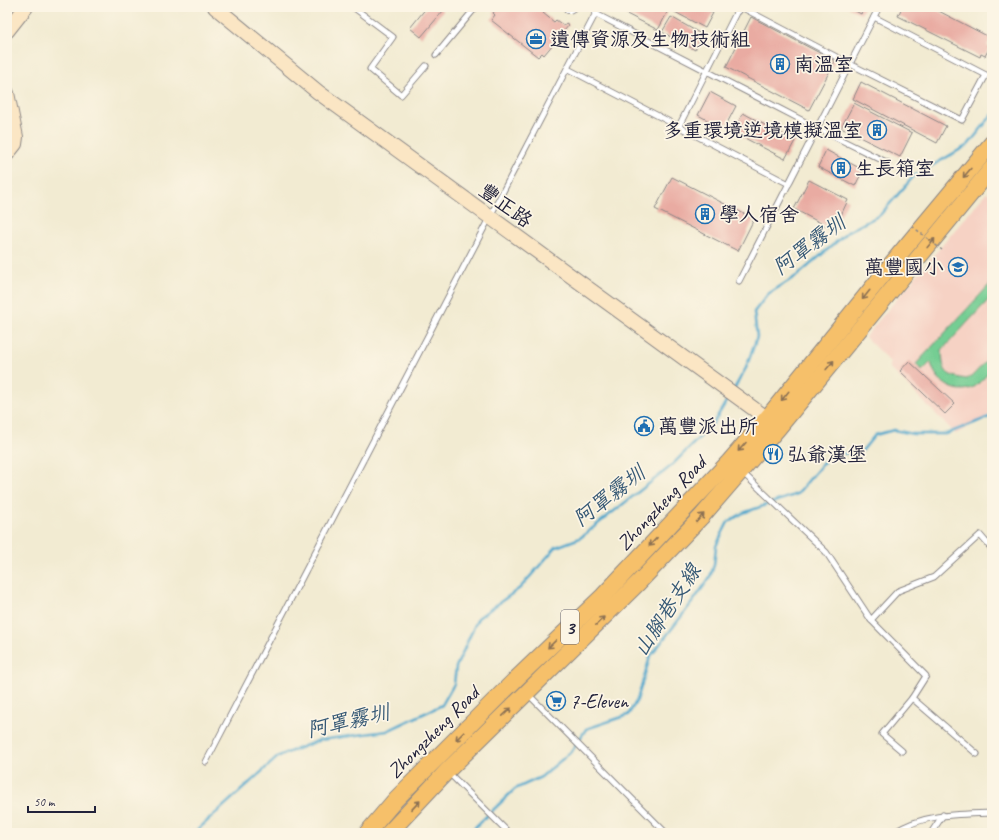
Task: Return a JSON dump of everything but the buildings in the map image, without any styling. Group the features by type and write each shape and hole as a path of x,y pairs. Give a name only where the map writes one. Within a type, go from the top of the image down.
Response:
{"main road":[{"name":"Zhongzheng Road","path":"773,422 898,256 992,143"},
{"name":"Zhongzheng Road","path":"367,833 396,799 638,583 702,516 735,466 992,168"},
{"name":"Zhongzheng Road","path":"389,833 447,771 521,686"}],"street":[{"path":"7,31 26,7"},
{"name":"豐正路","path":"215,7 318,92 773,422"},
{"path":"7,93 16,138 15,144 7,154"}],"lane":[{"path":"353,7 393,37 370,69 402,94 426,66"},
{"path":"436,55 476,7"},
{"path":"206,762 489,217 568,70 599,7"},
{"path":"730,7 739,8 962,120 986,75 874,17"},
{"path":"739,281 879,7"},
{"path":"679,126 739,8"},
{"path":"596,14 888,163"},
{"path":"568,70 789,184"},
{"path":"735,466 826,552 871,620 926,676 912,698 882,734 902,751"},
{"path":"871,620 898,591 934,577 980,535 990,547"},
{"path":"990,547 992,540"},
{"path":"521,686 666,833"},
{"path":"912,698 977,754"},
{"path":"447,771 509,833"},
{"path":"893,833 901,828 943,815 992,813"},
{"path":"931,833 943,815"}],"path":[{"path":"912,226 942,250"}],"shaded area":[{"name":"萬豐國小","path":"987,192 992,197 992,413 956,434 889,367 890,362 865,337"}],"green space":[{"path":"992,282 992,296 942,350 944,368 949,374 959,378 967,379 973,375 992,355 992,369 977,385 967,390 960,390 946,385 936,375 931,362 922,371 916,364"}],"waterway":[{"name":"阿罩霧圳","path":"734,389 746,368 757,337 754,312 768,294 798,275 849,231 880,215 914,176 968,145 992,115"},
{"name":"阿罩霧圳","path":"194,833 279,756 320,740 387,731 442,705 454,684 456,667 478,618 520,588 556,547 580,538 670,467 712,425 729,397"},
{"name":"山腳巷支線","path":"469,833 515,789 541,777 572,751 586,729 628,715 637,700 650,657 710,577 714,565 716,546 728,522 743,513 797,494 830,455 862,451 875,435 894,430 913,434 946,434 992,416"}],"place":[{"name":"遺傳資源及生物技術組","path":"536,39"},
{"name":"南溫室","path":"780,64"},
{"name":"多重環境逆境模擬溫室","path":"877,130"},
{"name":"生長箱室","path":"841,168"},
{"name":"學人宿舍","path":"705,214"},
{"name":"萬豐國小","path":"958,267"},
{"name":"萬豐派出所","path":"644,426"},
{"name":"弘爺漢堡","path":"773,454"},
{"name":"7-Eleven","path":"556,701"}]}
